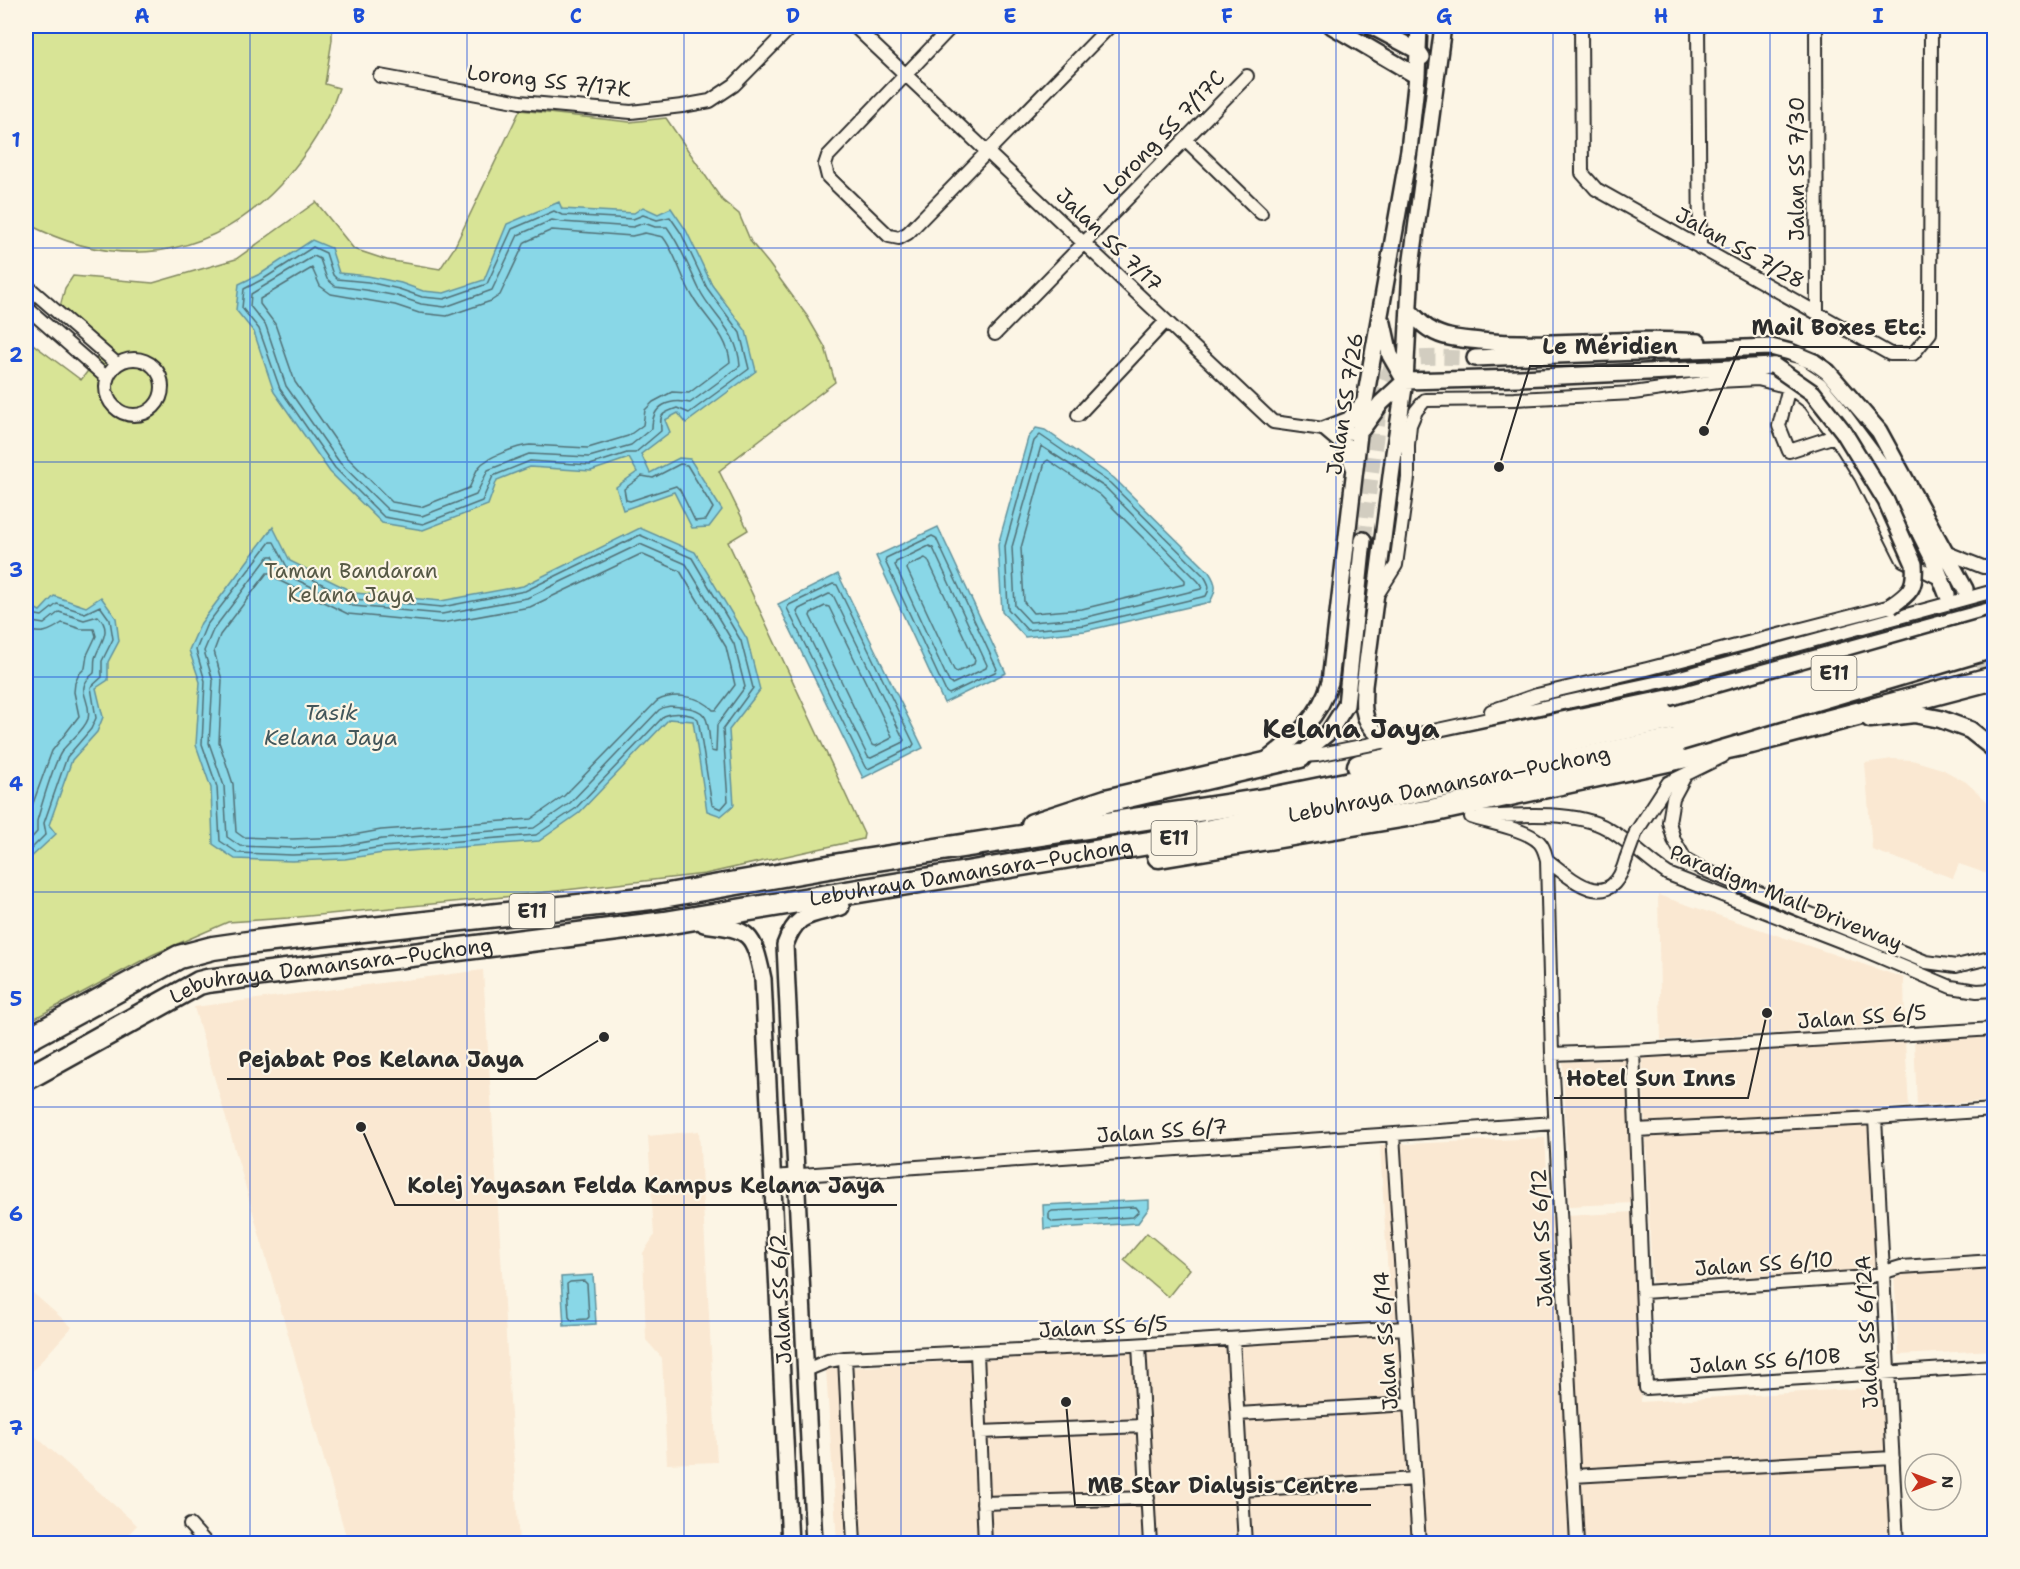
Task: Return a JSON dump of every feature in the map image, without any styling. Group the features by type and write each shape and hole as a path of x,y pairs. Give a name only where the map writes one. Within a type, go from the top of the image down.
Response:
{"highway":[{"path":"1056,832 1676,700 1995,613"},
{"name":"Lebuhraya Damansara–Puchong","path":"26,1040 179,957 213,948 651,898 954,847 1271,800 1677,729 1995,627"},
{"name":"Lebuhraya Damansara–Puchong","path":"26,1079 188,989 207,981 665,923 1149,843 1677,729 1995,646"},
{"path":"665,923 679,928 841,907 1431,811 1751,742 1995,678"},
{"path":"954,847 994,839 1107,801 1300,756"}],"main road":[{"path":"1820,723 1914,714 1940,719 1970,730 1995,749"}],"street":[{"name":"Lorong SS 7/17K","path":"380,76 520,102 631,112 682,106 710,101 734,85 792,26"},
{"name":"Jalan SS 7/17","path":"854,26 1273,422 1359,434"},
{"path":"952,26 828,156 825,165 828,177 888,236 899,238 908,233 1110,26"},
{"path":"1332,26 1422,71 1435,84"},
{"path":"1371,26 1418,51"},
{"path":"1419,26 1418,51 1422,71"},
{"path":"1416,754 1388,741 1370,724 1364,710 1364,686 1405,381 1411,267 1443,26"},
{"name":"Jalan SS 7/28","path":"1581,26 1582,174 1596,189 1890,354 1913,354 1930,333 1931,26"},
{"path":"1698,26 1700,248"},
{"name":"Jalan SS 7/30","path":"1815,26 1817,313"},
{"path":"1422,71 1440,51"},
{"name":"Jalan SS 7/26","path":"1263,764 1293,740 1310,722 1327,693 1330,682 1359,434 1422,71"},
{"name":"Lorong SS 7/17C","path":"995,334 1247,76"},
{"path":"1186,140 1261,213"},
{"path":"26,285 117,364"},
{"path":"26,307 107,378"},
{"path":"1410,312 1431,330 1460,339 1539,345 1689,341 1711,343 1733,349"},
{"path":"1381,313 1390,355 1405,381"},
{"path":"1078,415 1166,321"},
{"path":"1475,358 1771,347 1815,362 1828,372 1879,431 1965,589"},
{"path":"132,359 141,360 155,369 162,385 158,402 151,409 142,414 133,415 124,413 110,401 107,392 107,378 117,364 132,359"},
{"path":"1359,434 1381,404 1405,381 1774,366 1799,372 1819,385 1895,484 1947,594"},
{"path":"1774,366 1813,393 1843,431 1890,510 1914,564 1915,574 1910,591 1891,606 1812,641"},
{"path":"1633,373 1633,393"},
{"path":"1520,378 1521,398"},
{"path":"1375,599 1396,565 1408,478 1410,425 1416,411 1425,400 1633,393 1718,381 1758,379 1789,387 1810,403 1835,436 1861,477 1903,560 1941,579"},
{"path":"1789,387 1779,426 1789,451 1835,436"},
{"path":"1326,429 1349,420 1359,411 1366,399"},
{"path":"1326,429 1346,446 1355,470"},
{"path":"1300,756 1329,732 1346,705 1364,540"},
{"path":"1945,552 1983,567 1995,567"},
{"path":"1941,579 1956,572"},
{"path":"1300,756 1317,755 1388,741 1673,679 1995,591"},
{"path":"1444,728 1537,695 1835,622 1891,606"},
{"path":"1471,817 1537,840 1543,847 1547,860 1574,881 1592,890 1602,890 1615,883 1622,873 1636,832 1668,783 1751,742"},
{"name":"Paradigm Mall Driveway","path":"1686,774 1673,798 1669,822 1674,840 1685,858 1702,869 1926,962 1956,966 1994,957"},
{"name":"Paradigm Mall Driveway","path":"1431,811 1471,817 1531,815 1591,820 1610,829 1649,862 1668,874 1866,951 1951,987 1977,991 1994,990"},
{"name":"Jalan SS 6/12","path":"1547,860 1555,1124 1577,1544"},
{"name":"Jalan SS 6/2","path":"814,1544 785,945 790,930 800,919 841,907"},
{"name":"Jalan SS 6/2","path":"704,924 736,928 747,934 758,956 763,979 790,1544"},
{"name":"Jalan SS 6/5","path":"1552,1054 1633,1052 1995,1029"},
{"path":"1633,1052 1642,1292"},
{"path":"1636,1130 1995,1110"},
{"name":"Jalan SS 6/12A","path":"1875,1118 1897,1544"},
{"name":"Jalan SS 6/7","path":"772,1177 1555,1124"},
{"name":"Jalan SS 6/14","path":"1393,1135 1419,1544"},
{"name":"Jalan SS 6/10","path":"1642,1292 1868,1277 1901,1267 1995,1261"},
{"name":"Jalan SS 6/10B","path":"1642,1292 1646,1388 1995,1366"},
{"name":"Jalan SS 6/5","path":"806,1370 828,1361 845,1358 1139,1345 1405,1328"},
{"path":"1233,1339 1245,1544"},
{"path":"1139,1345 1150,1544"},
{"path":"977,1353 985,1544"},
{"path":"845,1358 854,1544"},
{"path":"1238,1414 1410,1404"},
{"path":"980,1432 1144,1426"},
{"path":"1573,1476 1893,1458"},
{"path":"1242,1490 1415,1479"},
{"path":"983,1503 1148,1498"},
{"path":"190,1525 207,1544"}],"shaded area":[{"path":"1892,759 1912,760 1942,769 1966,782 1990,804 1994,812 1994,876 1959,864 1953,878 1872,850 1865,763"},
{"path":"1658,895 1904,978 1905,1025 1661,1040"},
{"path":"483,970 519,1543 348,1543 194,1007"},
{"path":"1994,1036 1994,1101 1917,1105 1914,1040"},
{"path":"1905,1042 1909,1106 1869,1109 1878,1269 1652,1282 1642,1055"},
{"path":"1629,1059 1634,1203 1569,1206 1563,1062"},
{"path":"699,1131 717,1462 667,1464 662,1358 646,1340 643,1253 654,1236 648,1136"},
{"path":"1545,1138 1550,1217 1633,1212 1641,1402 1882,1387 1892,1543 837,1543 826,1369 1394,1336 1390,1310 1380,1145"},
{"path":"1994,1268 1994,1350 1899,1355 1894,1274"},
{"path":"26,1287 72,1327 26,1378"},
{"path":"34,1435 137,1525 121,1543 26,1543 26,1445"}],"green space":[{"path":"26,26 332,26 325,84 339,88 322,127 290,174 252,210 223,230 192,243 160,251 127,252 94,248 60,238 26,223"},
{"name":"Taman Bandaran Kelana Jaya","path":"520,110 630,122 666,118 722,200 739,214 751,242 807,316 825,347 835,382 719,471 748,530 728,542 864,834 863,839 705,874 504,897 228,922 152,955 26,1023 26,339 81,380 105,348 60,307 65,288 73,276 153,283 236,259 316,202 354,249 387,260 440,269 454,248"},
{"path":"1147,1233 1190,1269 1168,1297 1124,1260"}],"water":[{"path":"559,202 562,209 634,213 643,207 658,214 671,208 686,230 712,285 746,331 756,371 686,423 678,413 665,420 670,432 641,454 650,473 679,458 690,459 722,510 709,527 692,528 674,492 623,510 616,487 637,472 629,458 591,471 530,467 497,480 488,505 423,530 382,523 330,472 274,392 254,332 236,310 239,284 262,273 312,240 331,248 339,273 368,276 401,283 423,291 444,293 484,280 507,224"},
{"path":"1036,428 1045,430 1114,478 1209,572 1215,587 1210,602 1085,631 1025,637 1002,612 998,545 1028,438"},
{"name":"Tasik Kelana Jaya","path":"273,527 290,561 355,593 441,601 523,586 640,528 695,552 747,639 760,690 729,730 734,805 721,816 707,811 693,721 669,719 579,813 539,841 383,853 345,859 292,861 235,859 213,844 211,788 196,745 200,682 189,650 201,623"},
{"path":"938,527 1006,673 944,703 876,556"},
{"path":"838,574 923,748 863,778 778,604"},
{"path":"54,596 86,607 101,597 116,618 119,641 108,662 108,680 96,688 103,717 97,732 72,760 49,825 56,834 26,862 26,608 30,606 40,611"},
{"path":"1149,1200 1149,1208 1138,1223 1044,1229 1043,1205"},
{"path":"593,1275 596,1324 564,1326 561,1277"}],"tunnel":[{"path":"1363,540 1382,389 1390,369 1408,359 1475,358"},
{"path":"1947,594 1994,685"}],"place":[{"name":"Mail Boxes Etc.","path":"1704,431"},
{"name":"Le Méridien","path":"1499,467"},
{"name":"Hotel Sun Inns","path":"1767,1013"},
{"name":"Pejabat Pos Kelana Jaya","path":"604,1037"},
{"name":"Kolej Yayasan Felda Kampus Kelana Jaya","path":"361,1127"},
{"name":"MB Star Dialysis Centre","path":"1066,1402"}],"district":[{"name":"Kelana Jaya","path":"1351,728"}]}
